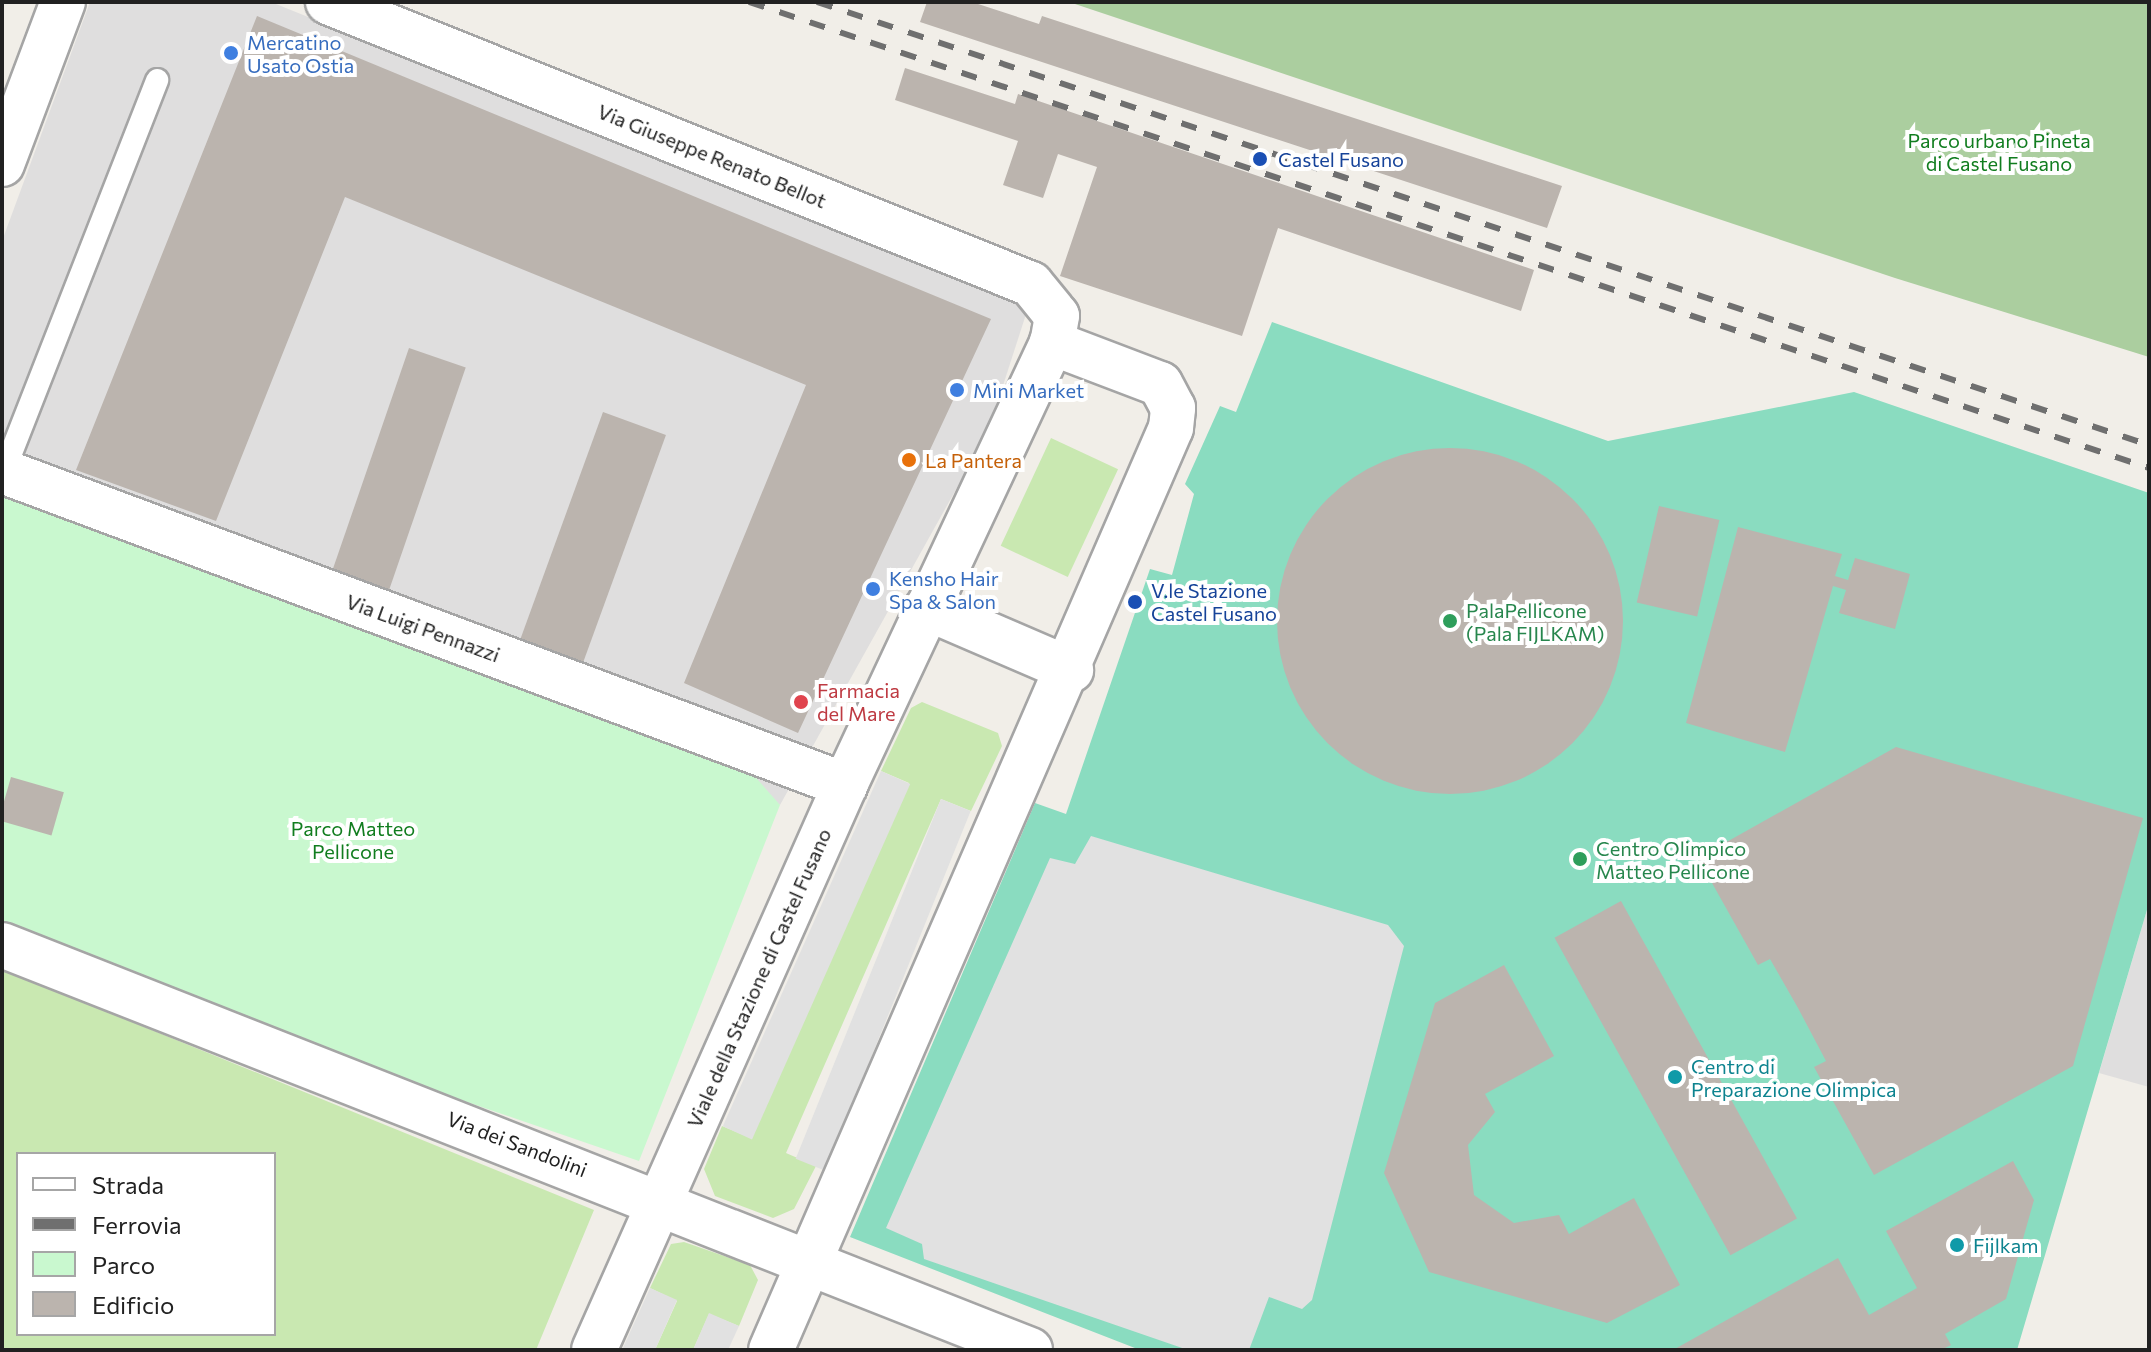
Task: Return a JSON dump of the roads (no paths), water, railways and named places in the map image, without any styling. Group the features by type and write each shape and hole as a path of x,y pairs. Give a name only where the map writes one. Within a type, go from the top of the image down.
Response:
{"street":[{"path":"2,164 63,2"},
{"name":"Via Giuseppe Renato Bellot","path":"328,2 1031,284 1054,307 1052,343"},
{"path":"771,1350 1071,670 1171,428 1171,399 1153,380 1052,343"},
{"name":"Viale della Stazione di Castel Fusano","path":"594,1350 845,785 1052,343"},
{"name":"Via Luigi Pennazzi","path":"3,471 845,785"},
{"path":"927,608 1071,670"},
{"name":"Via dei Sandolini","path":"2,945 810,1258 1030,1350"}],"lane":[{"path":"3,471 157,80"}],"railway":[{"path":"749,2 2149,468"},
{"path":"817,2 2149,445"}],"place":[{"name":"Mercatino Usato Ostia","path":"231,53"},
{"name":"Castel Fusano","path":"1260,159"},
{"name":"Mini Market","path":"957,390"},
{"name":"La Pantera","path":"909,460"},
{"name":"Kensho Hair Spa & Salon","path":"873,589"},
{"name":"V.le Stazione Castel Fusano","path":"1135,602"},
{"name":"PalaPellicone (Pala FIJLKAM)","path":"1450,621"},
{"name":"Farmacia del Mare","path":"801,702"},
{"name":"Centro Olimpico Matteo Pellicone","path":"1580,859"},
{"name":"Centro di Preparazione Olimpica","path":"1675,1077"},
{"name":"Fijlkam","path":"1957,1245"}],"park label":[{"name":"Parco urbano Pineta di Castel Fusano","path":"1999,152"},
{"name":"Parco Matteo Pellicone","path":"353,840"}]}
